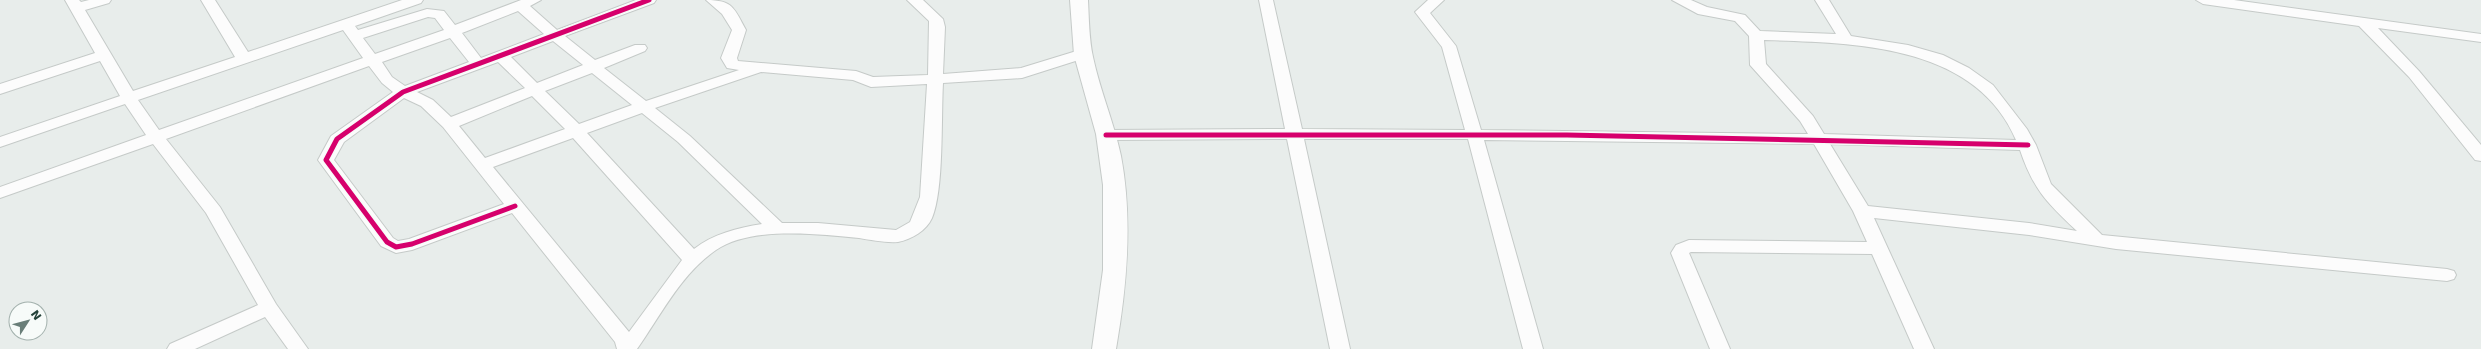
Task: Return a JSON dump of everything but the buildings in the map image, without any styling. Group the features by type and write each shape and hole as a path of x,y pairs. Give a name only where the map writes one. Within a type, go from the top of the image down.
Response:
{"street":[{"path":"104,0 75,4 129,98 155,136 214,211 269,308 298,349"},
{"path":"208,0 244,59"},
{"path":"349,30 416,0"},
{"path":"515,206 412,244 396,247 387,242 326,160 337,139 403,92 649,0"},
{"path":"713,0 728,11 739,30 729,58 732,65 856,76 871,82 1022,73 1083,54"},
{"path":"349,30 387,80 403,92 427,103 449,124 624,340 627,349 692,259 719,240 730,236 776,228 897,236 914,230 922,223 929,197 936,79 937,23 936,19 914,0"},
{"path":"1079,0 1083,54 1106,135 1113,192 1115,241 1112,292 1104,349"},
{"path":"1266,0 1340,349"},
{"path":"1437,0 1422,12 1449,46 1475,134 1533,349"},
{"path":"1679,0 1703,11 1740,18 1756,34 1758,65 1807,119 1862,211 1924,349"},
{"path":"1822,0 1846,39"},
{"path":"2203,0 2481,38"},
{"path":"0,193 155,136 454,31 527,3 554,35 595,66 643,107 684,139 776,228"},
{"path":"0,142 244,59 349,30 427,13 439,14 454,31 478,64"},
{"path":"2364,22 2414,74 2481,156"},
{"path":"1756,34 1846,39 1914,50 1967,74 1987,89 2028,145 2044,186 2097,240"},
{"path":"449,124 640,48"},
{"path":"0,89 104,55"},
{"path":"501,56 576,131 692,259"},
{"path":"482,165 643,107 761,68"},
{"path":"1106,135 1475,134 1819,138 2028,145"},
{"path":"1862,211 2029,230 2097,240 2217,254 2302,260 2447,275"},
{"path":"1720,349 1680,253 1682,249 1689,246 1878,248"},
{"path":"177,349 269,308"}],"cycle path":[{"path":"515,206 412,244 396,247 387,242 326,160 337,139 403,92 649,0"},
{"path":"1106,135 1337,134 1683,136 2028,145"}]}
